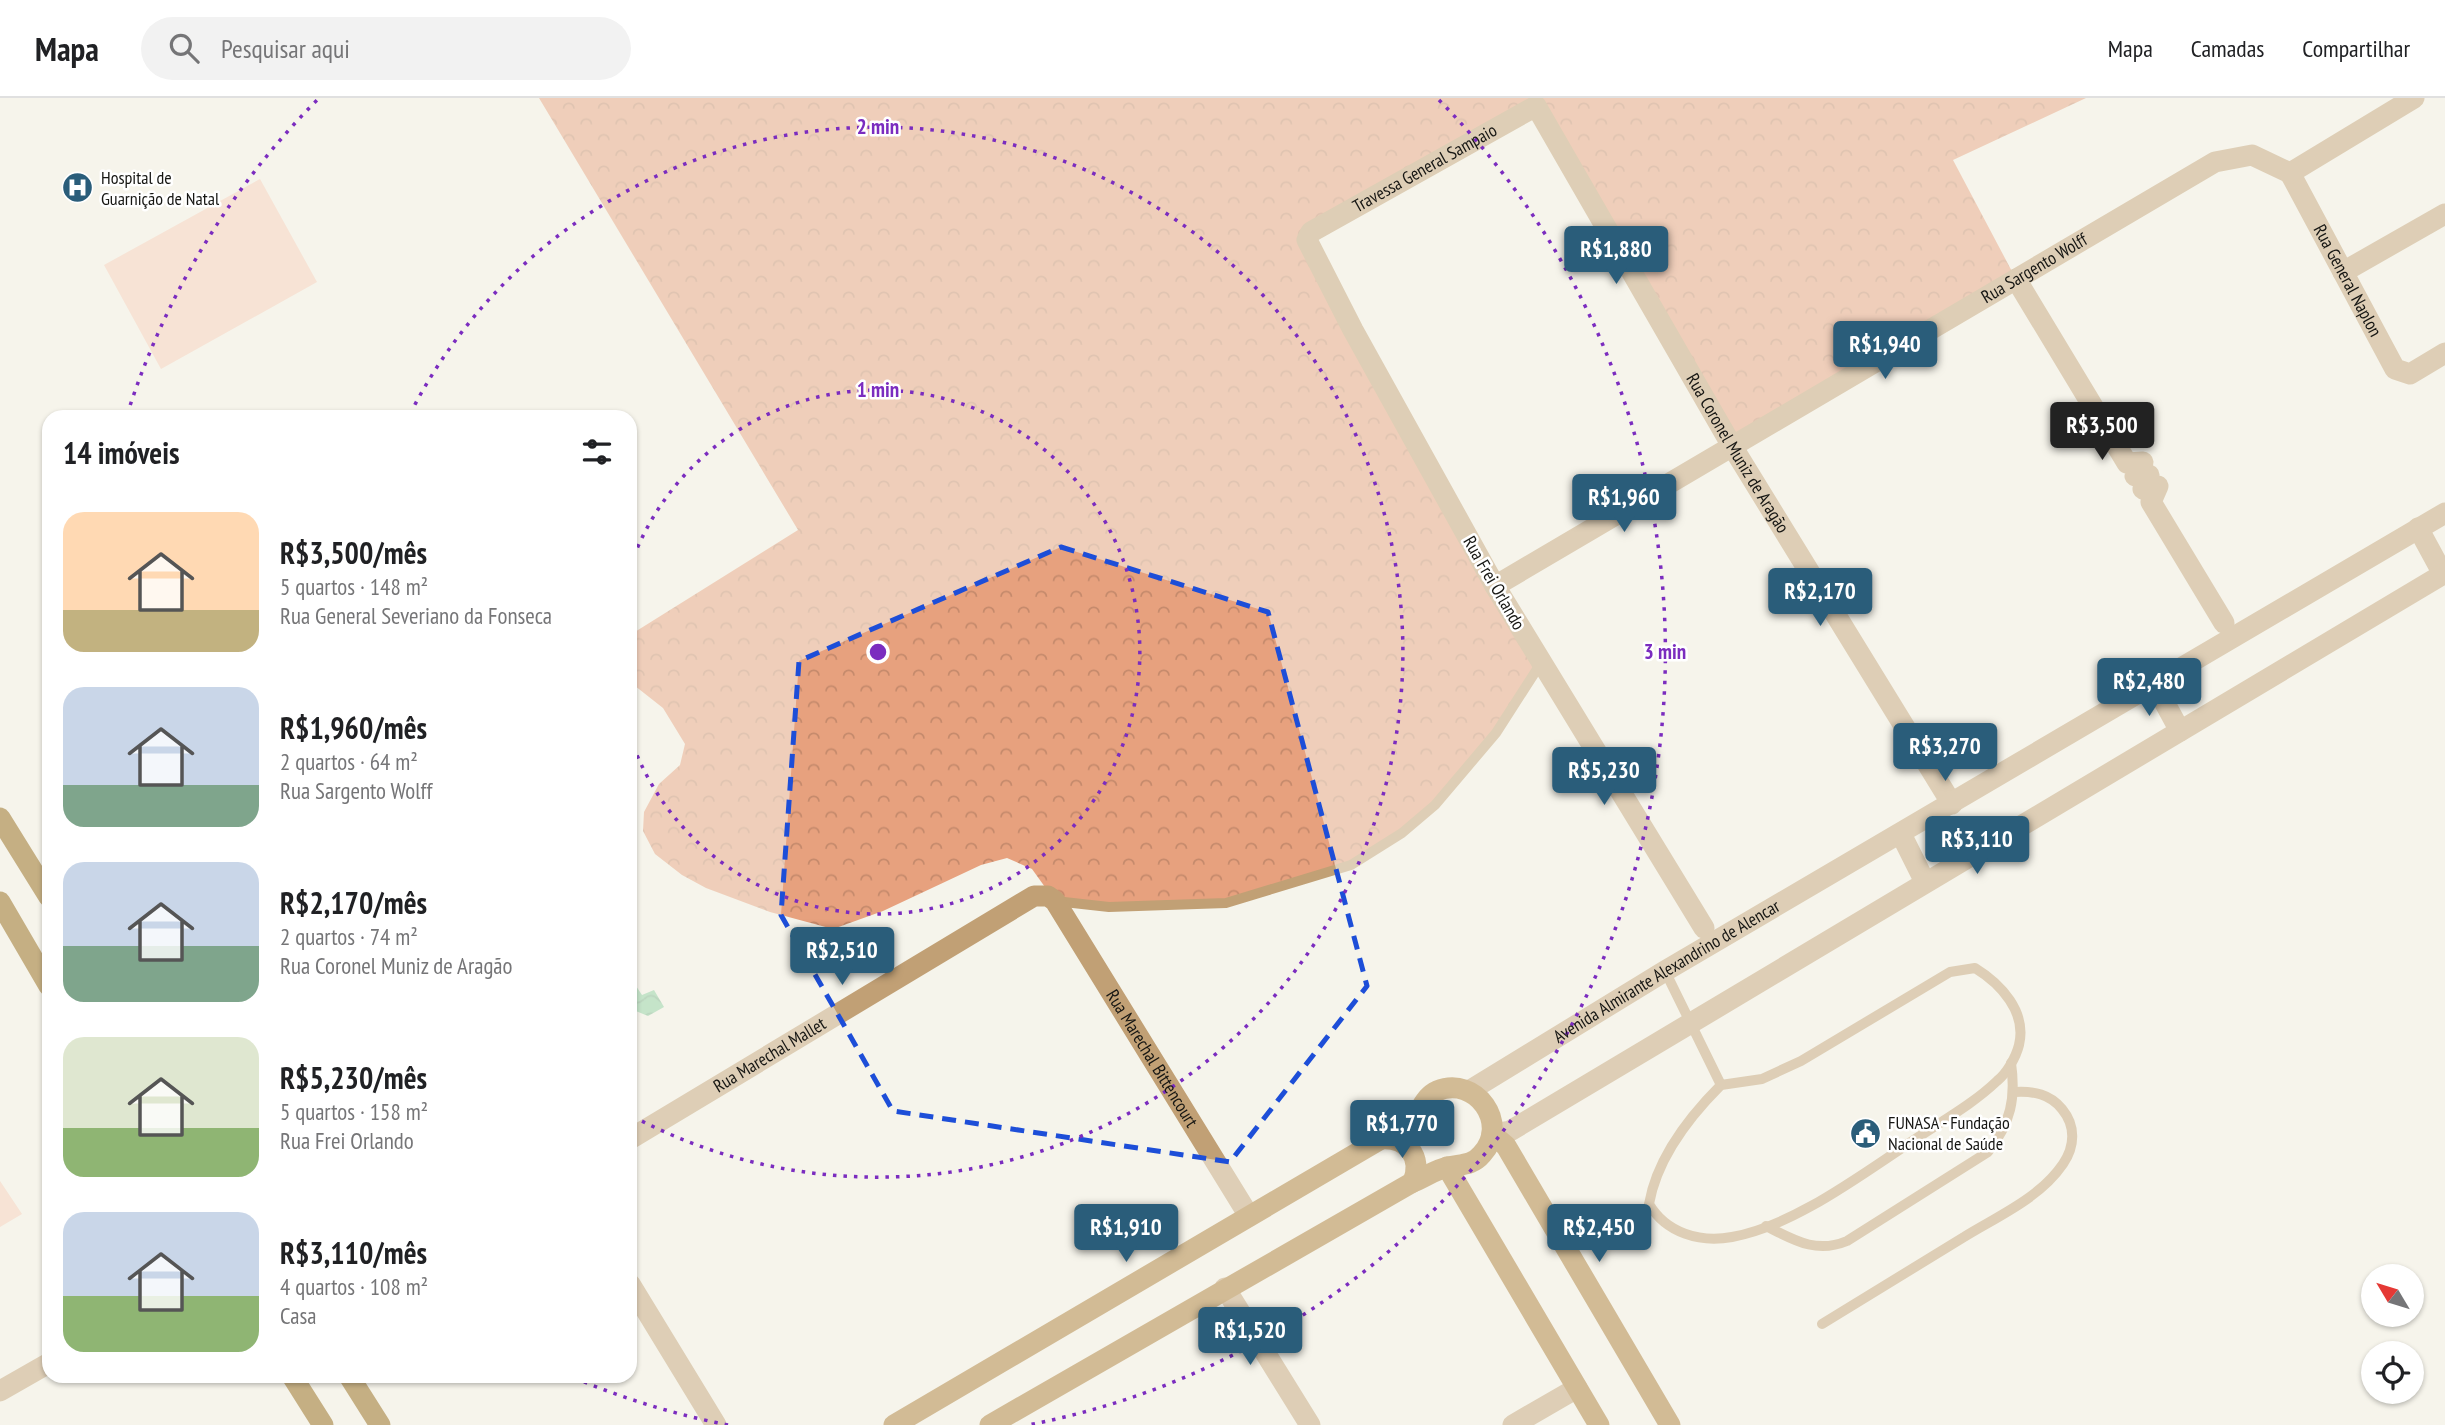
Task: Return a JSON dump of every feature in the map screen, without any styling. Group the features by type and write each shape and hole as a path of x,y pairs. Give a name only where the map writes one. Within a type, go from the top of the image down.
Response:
{"main road":[{"path":"0,818 42,886"},
{"path":"0,902 42,974"},
{"path":"990,1425 1225,1287 1394,1192 1447,1167 1471,1163 1481,1156 1492,1134 1488,1108 1469,1091 1452,1087 1436,1091 1423,1101 1415,1116 1415,1139 1419,1149 1436,1164 1447,1167 1600,1425"},
{"path":"894,1425 1381,1139 1402,1122 1415,1116"},
{"path":"1492,1134 1506,1146 1670,1425"},
{"path":"1381,1139 1400,1141 1414,1154 1417,1173 1413,1182"},
{"path":"1394,1192 1443,1188 1467,1204"},
{"path":"296,1383 323,1425"},
{"path":"353,1383 380,1425"}],"street":[{"path":"2290,173 2414,98"},
{"name":"Travessa General Sampaio","path":"1315,231 1533,102"},
{"name":"Rua Coronel Muniz de Aragão","path":"1533,102 1732,446 1952,804"},
{"name":"Rua Sargento Wolff","path":"1495,586 2215,162 2252,155 2290,173"},
{"name":"Rua General Naplon","path":"2290,173 2395,369 2410,374 2445,353"},
{"path":"2343,272 2445,214"},
{"name":"Rua Frei Orlando","path":"1315,231 1308,235 1308,246 1495,586 1704,928"},
{"path":"2016,279 2127,463 2143,462 2135,476 2149,475 2143,489 2158,486 2151,502 2224,622"},
{"name":"Avenida Almirante Alexandrino de Alencar","path":"1469,1091 1665,971 2445,513"},
{"path":"1492,1134 1510,1131 2444,573 2418,528"},
{"path":"2155,685 2180,731"},
{"path":"1901,834 1925,882"},
{"name":"Rua Marechal Mallet","path":"637,1135 1034,896 1048,896 1055,901"},
{"name":"Rua Marechal Bittencourt","path":"1055,901 1249,1216"},
{"path":"1225,1287 1310,1425"},
{"path":"637,1295 716,1425"},
{"path":"0,1391 42,1367"},
{"path":"1513,1425 1577,1388"}],"lane":[{"path":"1055,901 1109,907 1226,903 1351,864 1402,833 1435,805 1496,733 1541,663"},
{"path":"1975,968 1988,976 2020,1016 2019,1044 2011,1063 1999,1080 1966,1106 1801,1211 1766,1226 1733,1237 1702,1239 1674,1230 1657,1217 1649,1204 1659,1168 1686,1125 1721,1085 1762,1079 1801,1061 1950,972 1975,968"},
{"path":"1665,971 1721,1085"},
{"path":"1766,1226 1802,1244 1818,1248 1833,1247 1847,1241 1988,1152 2005,1126 2015,1093 2011,1063"},
{"path":"1822,1324 2031,1196 2064,1163 2073,1143 2072,1124 2062,1109 2049,1097 2032,1091 2015,1093"}],"highlighted area":[{"path":"1061,547 1268,612 1367,986 1230,1162 893,1111 781,915 799,661"}],"green space":[{"path":"539,98 2086,98 1953,160 2016,279 1732,446 1536,106 1311,232 1541,663 1496,733 1435,805 1351,865 1226,903 1161,905 1055,901 1032,869 1007,858 981,865 883,911 833,929 770,912 706,888 682,875 655,854 643,831 644,812 659,784 680,765 685,744 663,708 637,688 637,631 798,530"}],"shaded area":[{"path":"260,179 317,282 161,369 104,265"},
{"path":"0,1181 22,1214 0,1227"}],"water":[{"path":"637,988 642,995 654,990 664,1007 648,1016 637,1011"}],"place":[{"name":"Hospital de Guarnição de Natal","path":"78,188"},
{"name":"FUNASA - Fundação Nacional de Saúde","path":"1865,1133"}]}
